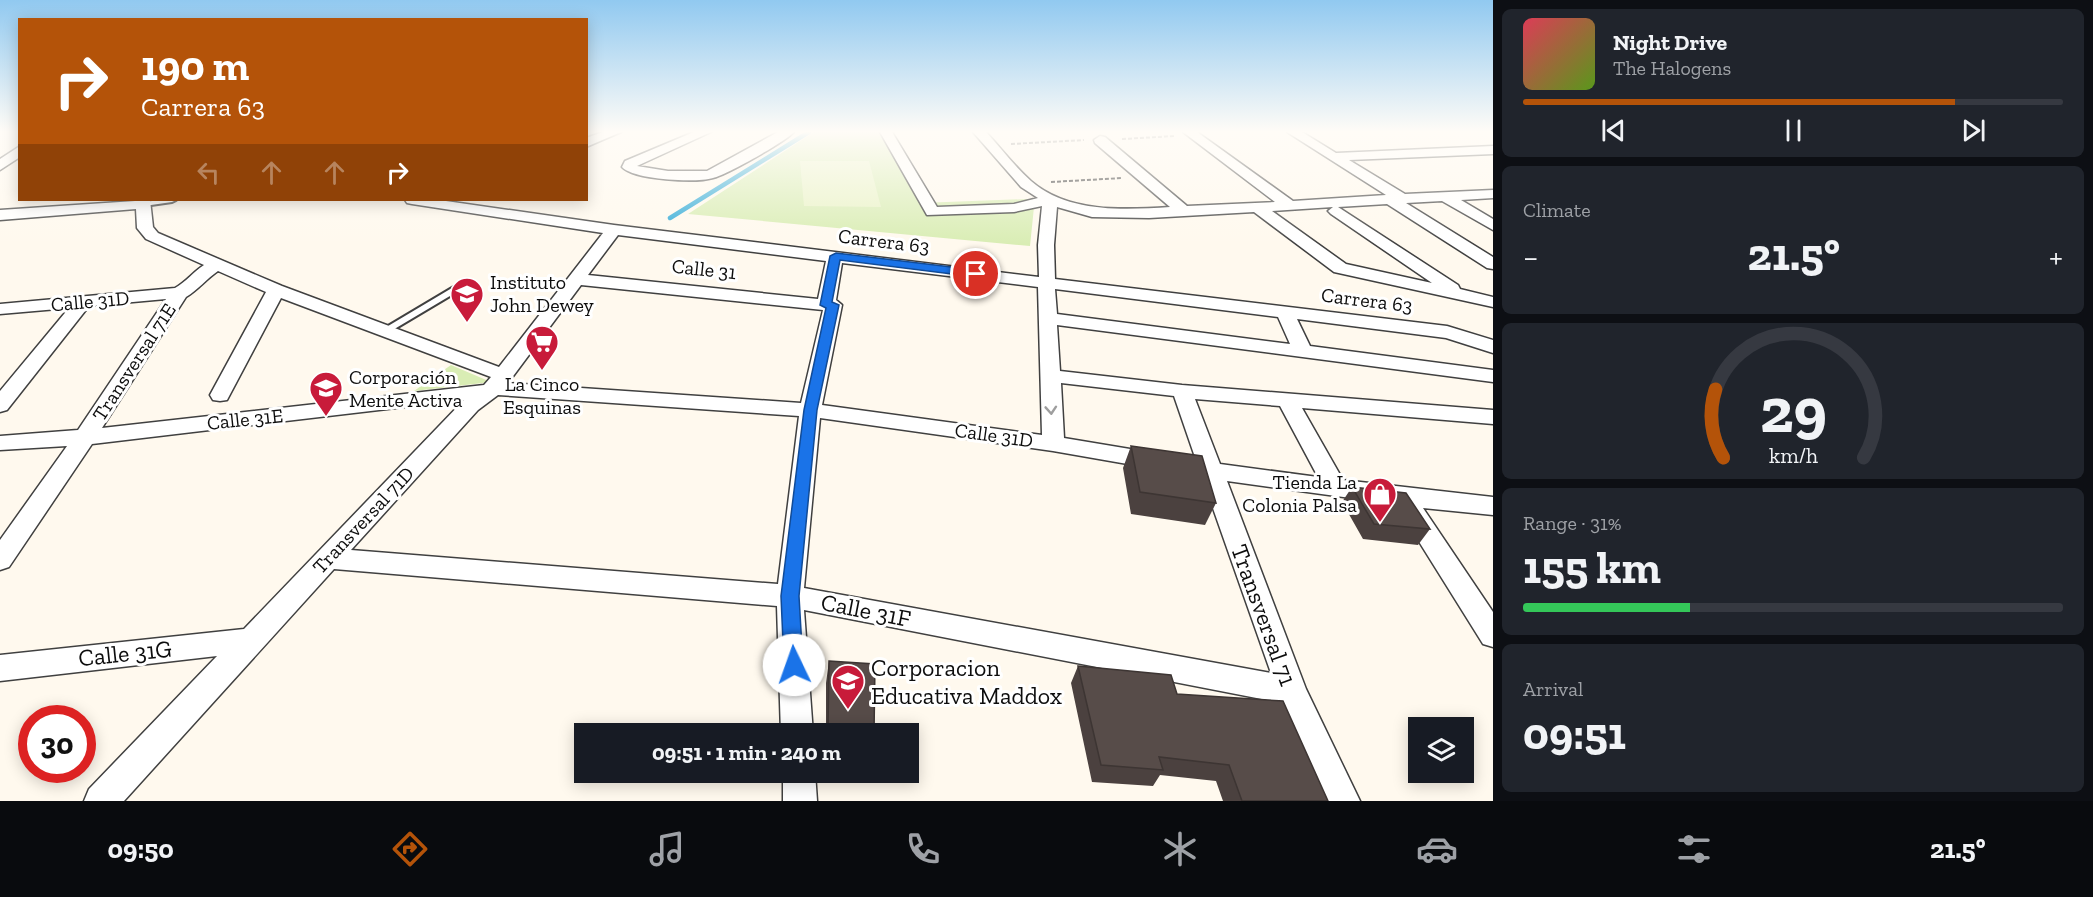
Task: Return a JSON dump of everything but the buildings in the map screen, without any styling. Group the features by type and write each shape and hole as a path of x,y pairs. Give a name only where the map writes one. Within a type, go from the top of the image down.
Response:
{"street":[{"path":"634,169 694,176 710,175 720,169"},
{"path":"907,169 932,212 1014,208 1050,200"},
{"path":"1013,169 1026,184 1050,200 1092,212 1183,211 1493,194"},
{"path":"1134,169 1183,211"},
{"path":"1240,169 1289,205"},
{"path":"1352,169 1493,264"},
{"path":"1445,197 1493,225"},
{"path":"1050,200 1046,245 1048,376 1053,444"},
{"name":"Carrera 63","path":"419,201 614,230 1047,278 1447,332 1481,341 1493,347"},
{"path":"0,215 143,202 145,228 152,236 216,266 383,332 495,384"},
{"path":"1257,207 1340,268 1493,302"},
{"path":"1336,211 1463,296"},
{"name":"Transversal 71D","path":"101,801 471,405 495,384 614,230"},
{"path":"796,723 790,596 810,410 833,305 825,305 836,256"},
{"name":"Transversal 71E","path":"0,560 85,437 179,293 188,288 198,276 216,266"},
{"name":"Calle 31","path":"577,279 825,305"},
{"path":"220,395 276,290"},
{"name":"Calle 31D","path":"0,309 179,293"},
{"path":"0,405 84,301"},
{"path":"1284,310 1303,351"},
{"path":"1047,318 1493,376"},
{"path":"1048,376 1182,391 1493,417"},
{"name":"Calle 31D","path":"495,384 810,410 1053,444 1212,471 1404,497 1493,506"},
{"name":"Calle 31E","path":"0,443 85,437 495,384"},
{"name":"Transversal 71","path":"1182,391 1292,691 1343,801"},
{"path":"1287,400 1335,487"},
{"path":"1404,497 1493,635"},
{"name":"Calle 31F","path":"327,558 790,596 1292,691"},
{"name":"Calle 31G","path":"0,668 250,639"},
{"path":"799,783 800,801"}],"lane":[{"path":"383,332 462,285"}],"path":[{"path":"1026,184 1143,177"}],"green space":[{"path":"757,169 902,169 920,203 1027,199 1034,207 1030,246 688,214"},
{"path":"801,169 871,169 881,207 804,206"},
{"path":"451,365 491,382 414,391"}],"waterway":[{"path":"670,218 749,169"}],"place":[{"name":"Instituto John Dewey","path":"467,323"},
{"name":"La Cinco Esquinas","path":"542,371"},
{"name":"Corporación Mente Activa","path":"326,417"},
{"name":"Tienda La Colonia Palsa","path":"1380,523"},
{"name":"Corporacion Educativa Maddox","path":"848,710"}],"route":[{"path":"794,665 790,596 810,410 833,305 825,305 836,256 976,274"}]}
